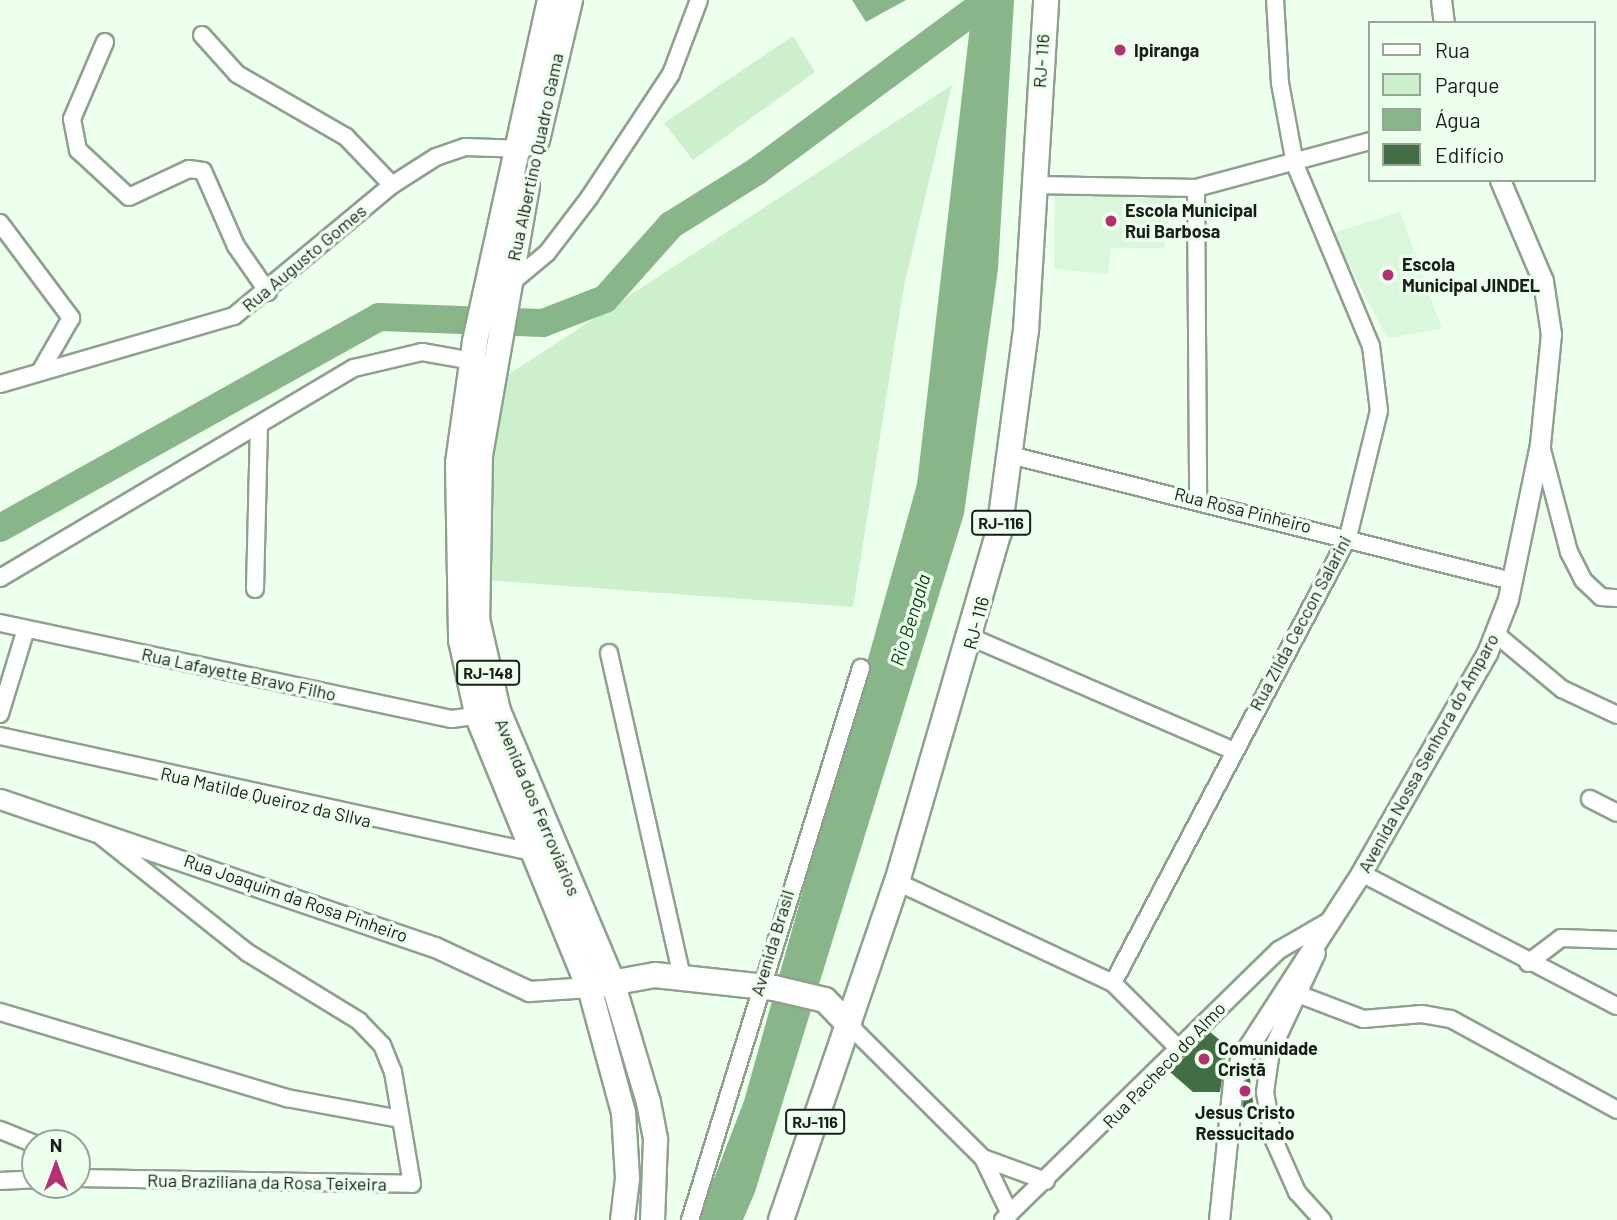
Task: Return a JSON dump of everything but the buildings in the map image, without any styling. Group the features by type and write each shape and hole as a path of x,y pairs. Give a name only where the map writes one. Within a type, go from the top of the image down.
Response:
{"main road":[{"name":"Rua Albertino Quadro Gama","path":"483,353 527,149 550,0"},
{"name":"Rua Albertino Quadro Gama","path":"527,149 570,0"},
{"name":"RJ- 116","path":"781,1220 897,882 973,638 1014,456 1046,0"},
{"name":"RJ-148","path":"483,353 458,463 457,559 461,640 545,854"},
{"name":"Avenida dos Ferroviários","path":"545,854 601,984 650,1114 652,1220"},
{"path":"601,984 682,977 766,987 825,1000 849,1025"},
{"name":"RJ-148","path":"601,984 623,1112 627,1178 622,1220"}],"street":[{"path":"494,302 547,253 604,176 671,74 699,0"},
{"name":"Rua Zilda Ceccon Salarini","path":"1113,983 1232,750 1348,537 1379,411 1379,380 1295,164 1280,83 1275,0"},
{"path":"1441,0 1444,21"},
{"path":"202,35 237,74 346,137 392,185"},
{"path":"105,42 72,119 78,150 129,197 189,169 202,171 236,246 268,292"},
{"path":"1035,185 1196,188 1295,164 1368,142"},
{"name":"Rua Augusto Gomes","path":"0,384 204,328 268,292 392,185 465,148 527,149"},
{"name":"Avenida Nossa Senhora do Amparo","path":"1219,1220 1233,1082 1241,1058 1361,873 1497,635 1512,581 1540,444 1549,306 1501,182"},
{"path":"1196,188 1198,497"},
{"path":"0,223 71,318 40,372"},
{"path":"0,578 258,425 377,361 422,352 483,353"},
{"path":"255,589 258,425"},
{"path":"1540,444 1569,552 1583,580 1601,597 1617,598"},
{"name":"Rua Rosa Pinheiro","path":"1014,456 1198,497 1512,581"},
{"name":"Rua Lafayette Bravo Filho","path":"0,623 452,719 488,714"},
{"path":"0,714 26,629"},
{"path":"1497,635 1562,689 1617,715"},
{"path":"973,638 1232,750"},
{"path":"609,653 682,977"},
{"name":"Avenida Brasil","path":"690,1220 766,987 861,668"},
{"name":"Rua Matilde Queiroz da SIlva","path":"0,736 545,854"},
{"name":"Rua Joaquim da Rosa Pinheiro","path":"0,799 435,947 529,991 601,984"},
{"path":"1590,799 1617,813"},
{"name":"Rua Braziliana da Rosa Teixeira","path":"90,828 248,953 359,1021 382,1045 393,1072 412,1184 91,1178"},
{"path":"1361,873 1528,963 1617,1006"},
{"path":"897,882 1113,983 1178,1048"},
{"path":"1322,1220 1297,1192 1283,1159 1265,1092 1271,1051 1333,919"},
{"name":"Rua Pacheco do Almo","path":"1007,1217 1279,950 1333,919"},
{"path":"1528,963 1561,938 1617,940"},
{"path":"1298,994 1363,1019 1422,1014 1451,1020 1617,1110"},
{"path":"0,1012 287,1098 400,1119"},
{"path":"849,1025 983,1158 1007,1217"},
{"path":"0,1130 21,1138"},
{"path":"983,1158 1046,1181"},
{"path":"91,1171 105,1178"},
{"path":"0,1181 21,1180"}],"shaded area":[{"name":"Escola Municipal Rui Barbosa","path":"1055,195 1172,195 1164,248 1111,248 1108,274 1054,269"},
{"name":"Escola Municipal JINDEL","path":"1400,212 1442,329 1387,338 1333,233"}],"green space":[{"path":"793,36 815,72 693,160 664,123"},
{"path":"952,85 904,286 853,607 484,580 500,380"}],"water":[{"path":"852,0 906,0 866,22"},
{"name":"Rio Bengala","path":"973,0 1014,0 998,269 964,514 755,1192 743,1220 698,1220 744,1101 917,484"}],"waterway":[{"path":"0,528 379,317 543,323 605,299 671,225 757,171 988,0"}],"place":[{"name":"Ipiranga","path":"1120,50"},
{"name":"Escola Municipal Rui Barbosa","path":"1111,221"},
{"name":"Escola Municipal JINDEL","path":"1388,275"},
{"name":"Comunidade Cristã","path":"1204,1059"},
{"name":"Jesus Cristo Ressucitado","path":"1245,1091"}]}
